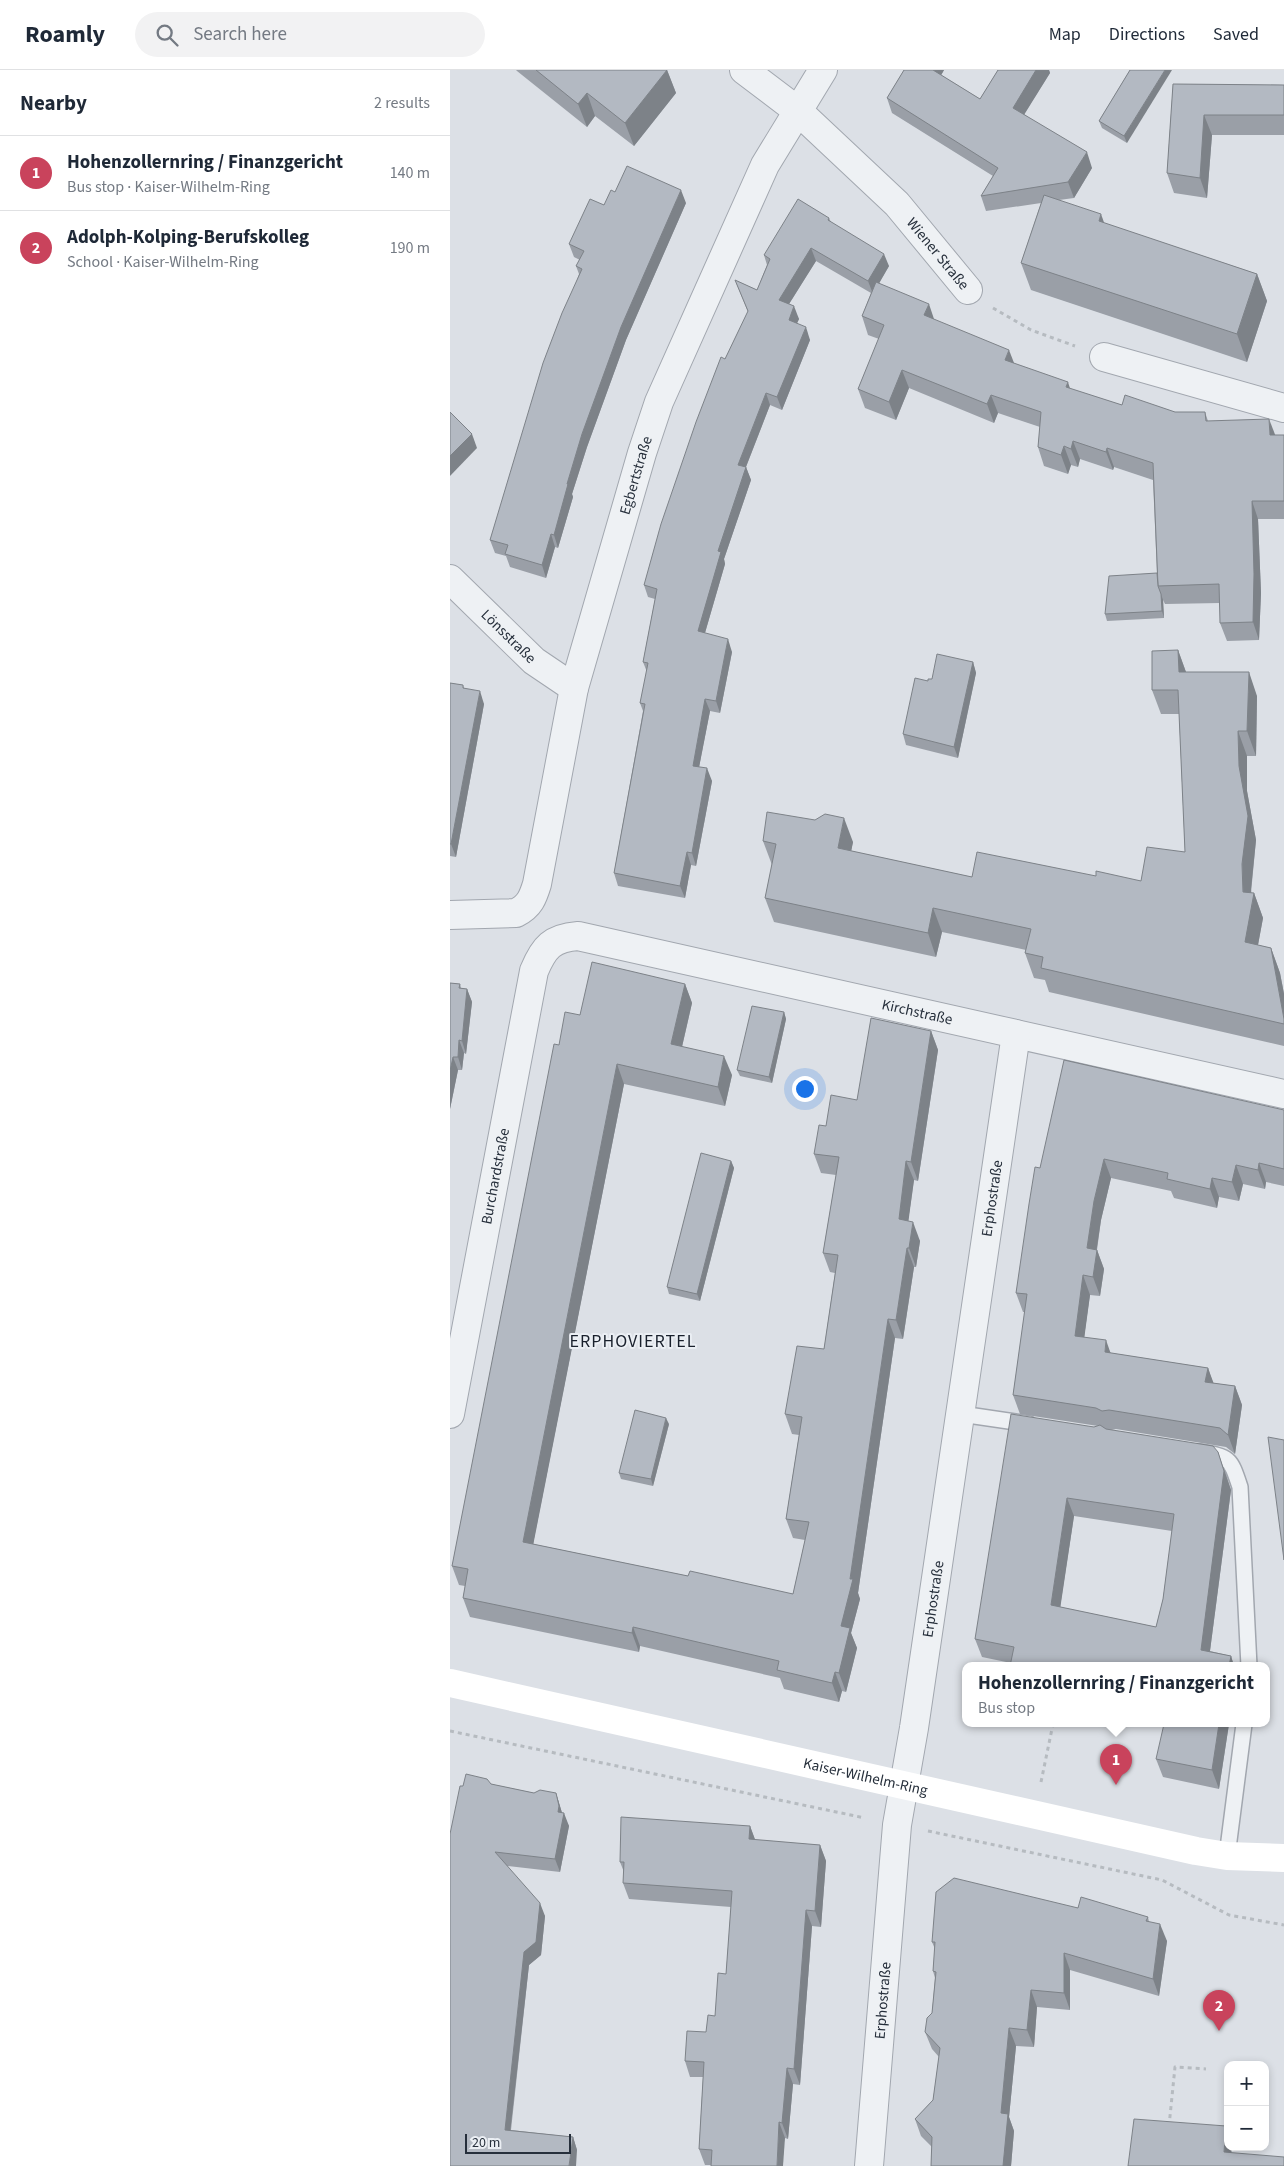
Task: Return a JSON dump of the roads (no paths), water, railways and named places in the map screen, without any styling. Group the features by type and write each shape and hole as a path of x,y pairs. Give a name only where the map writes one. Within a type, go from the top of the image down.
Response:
{"main road":[{"name":"Kaiser-Wilhelm-Ring","path":"450,1683 1130,1837 1227,1856 1284,1858"}],"street":[{"name":"Wiener Straße","path":"744,70 798,111 897,204 968,290"},
{"name":"Egbertstraße","path":"450,915 516,913 526,908 533,898 574,688 659,402 765,166 822,70"},
{"path":"1104,357 1284,408"},
{"name":"Lönsstraße","path":"450,578 534,661 574,688"},
{"name":"Kirchstraße","path":"552,943 564,937 578,936 1284,1094"},
{"name":"Burchardstraße","path":"450,1414 534,971 541,956 552,943"},
{"name":"Erphostraße","path":"869,2166 897,1825 961,1414 1016,1034"}],"lane":[{"path":"961,1414 1046,1427"},
{"path":"1183,1449 1225,1456 1233,1466 1240,1487 1249,1662"},
{"path":"1227,1856 1244,1727"}],"place":[{"name":"Hohenzollernring / Finanzgericht","path":"1116,1785"},
{"name":"Adolph-Kolping-Berufskolleg","path":"1219,2031"}],"district":[{"name":"ERPHOVIERTEL","path":"633,1341"}]}
